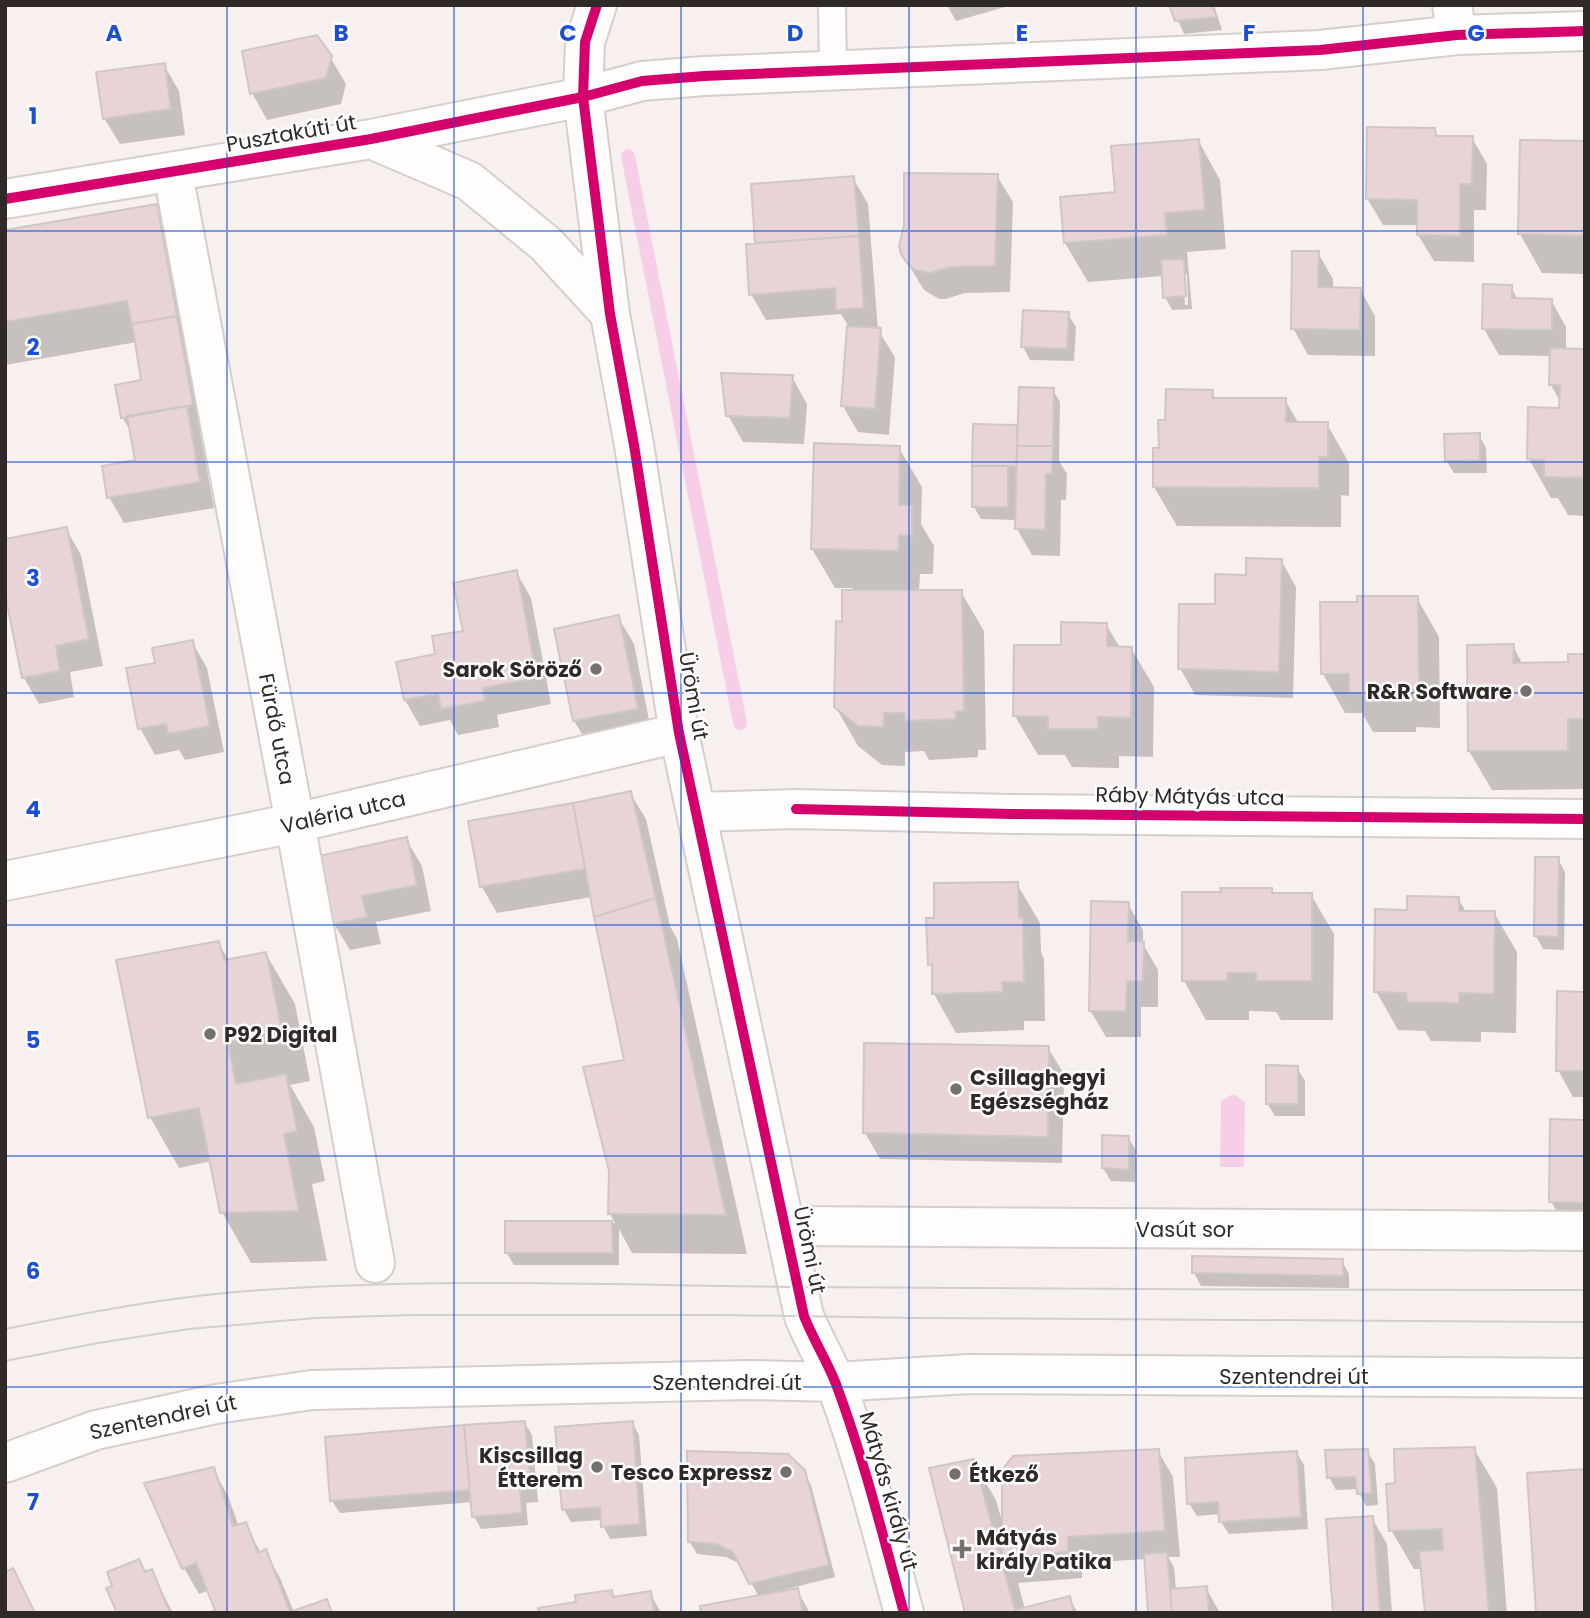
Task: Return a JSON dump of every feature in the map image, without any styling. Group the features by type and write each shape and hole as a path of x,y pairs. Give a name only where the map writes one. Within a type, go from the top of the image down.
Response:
{"street":[{"name":"Ürömi út","path":"597,5 585,42 583,97 610,314 634,446 679,733 804,1316 815,1345 835,1382"},
{"name":"Pusztakúti út","path":"5,199 371,139 583,97 642,81 705,76 1320,50 1454,20 1585,31"},
{"path":"371,139 470,181 546,244 610,314"},
{"name":"Fürdő utca","path":"177,195 375,1263"},
{"name":"Valéria utca","path":"5,881 295,823 679,733"},
{"name":"Ráby Mátyás utca","path":"697,812 796,809 1585,819"},
{"name":"Vasút sor","path":"785,1226 1585,1231"},
{"name":"Szentendrei út","path":"5,1463 96,1430 216,1404 312,1390 748,1380 835,1382 969,1374 1585,1378"},
{"name":"Mátyás király út","path":"835,1382 864,1468 904,1613"}],"lane":[{"path":"832,5 833,72"}],"shaded area":[{"path":"1233,1094 1245,1102 1244,1167 1220,1167 1221,1101"}],"building":[{"path":"1169,5 1212,5 1217,17 1175,21"},
{"path":"317,35 332,56 326,78 250,94 242,51"},
{"path":"165,63 171,109 103,119 96,72"},
{"path":"1367,127 1435,128 1436,136 1473,136 1472,184 1460,184 1460,236 1417,235 1417,200 1366,199"},
{"path":"1199,139 1205,210 1165,213 1167,235 1064,243 1060,197 1115,192 1111,146"},
{"path":"1520,140 1585,141 1585,236 1518,234"},
{"path":"904,173 998,174 995,266 950,267 930,273 915,270 907,263 899,246 904,225"},
{"path":"854,176 859,236 755,243 751,184"},
{"path":"157,204 177,316 132,324 127,301 5,322 5,230"},
{"path":"859,236 864,308 836,310 835,288 749,295 746,244"},
{"path":"1292,251 1319,251 1318,287 1361,288 1360,330 1291,329"},
{"path":"1184,259 1186,296 1163,298 1161,260"},
{"path":"1483,284 1512,285 1512,298 1552,299 1552,330 1482,329"},
{"path":"1023,310 1069,312 1067,349 1021,347"},
{"path":"177,316 193,405 121,418 115,385 141,380 132,324"},
{"path":"847,326 881,328 875,409 841,406"},
{"path":"1550,348 1585,349 1585,478 1544,477 1544,460 1527,459 1528,407 1559,408 1560,385 1549,385"},
{"path":"721,373 793,375 790,418 726,416"},
{"path":"1019,387 1054,388 1053,446 1017,446"},
{"path":"1166,389 1213,390 1212,398 1286,398 1286,422 1328,422 1328,457 1319,457 1319,488 1153,487 1153,448 1159,448 1158,420 1165,420"},
{"path":"187,406 200,482 107,498 102,466 135,460 127,416"},
{"path":"973,424 1017,425 1017,466 972,466"},
{"path":"1480,433 1480,460 1445,461 1444,434"},
{"path":"814,443 900,446 899,505 912,505 912,536 899,535 898,551 811,549"},
{"path":"1017,446 1053,446 1052,474 1046,474 1045,530 1015,529"},
{"path":"972,466 1008,466 1008,507 972,507"},
{"path":"67,527 89,639 56,646 60,671 22,678 5,594 5,539"},
{"path":"1246,558 1282,559 1279,672 1178,669 1179,604 1215,604 1215,574 1246,575"},
{"path":"517,570 537,678 483,688 485,701 441,709 438,694 404,700 396,662 435,654 432,636 463,631 453,583"},
{"path":"842,590 962,590 964,711 956,711 956,719 905,721 904,713 884,713 884,727 858,726 834,707 836,621 842,622"},
{"name":"R&R Software","path":"1357,596 1418,596 1419,689 1394,689 1394,693 1349,693 1349,674 1321,674 1320,602 1357,602"},
{"name":"Sarok Söröző","path":"619,615 638,709 573,721 554,629"},
{"path":"1061,622 1107,623 1107,646 1132,647 1131,718 1098,717 1098,729 1048,729 1048,717 1013,716 1014,645 1061,645"},
{"path":"193,640 210,726 168,734 166,724 138,729 126,668 155,663 152,648"},
{"name":"R&R Software","path":"1514,644 1513,663 1568,662 1568,654 1585,654 1585,719 1568,719 1568,751 1468,751 1467,645"},
{"path":"631,791 656,898 594,917 573,803"},
{"path":"573,803 585,869 480,887 468,821"},
{"path":"407,837 417,885 362,896 367,917 333,924 319,856"},
{"path":"1535,857 1559,857 1558,937 1534,936"},
{"path":"1018,882 1019,918 1023,918 1024,982 1002,982 1003,992 932,994 932,964 928,965 926,918 934,918 934,883"},
{"path":"1220,888 1272,888 1272,893 1312,893 1312,981 1256,981 1256,973 1227,973 1227,981 1182,981 1182,892 1221,892"},
{"path":"1407,896 1459,897 1459,911 1495,911 1494,994 1459,993 1459,1003 1407,1002 1406,993 1374,992 1375,909 1407,910"},
{"path":"656,898 726,1215 608,1214 609,1171 583,1067 624,1060 594,917"},
{"path":"1091,901 1129,902 1128,941 1144,942 1143,981 1127,981 1126,1011 1089,1011"},
{"path":"219,941 224,960 266,952 282,1031 228,1042 236,1084 286,1074 297,1131 284,1134 299,1211 220,1213 199,1108 148,1118 116,960"},
{"path":"1557,991 1585,992 1585,1071 1556,1071"},
{"name":"Csillaghegyi Egészségház","path":"864,1043 1049,1046 1048,1137 863,1133"},
{"path":"1266,1065 1298,1066 1298,1104 1266,1104"},
{"path":"1550,1119 1585,1120 1585,1203 1549,1202"},
{"path":"1102,1135 1129,1136 1129,1170 1102,1168"},
{"path":"505,1221 612,1221 613,1253 505,1253"},
{"path":"1192,1256 1343,1259 1343,1276 1192,1273"},
{"path":"525,1421 531,1489 520,1490 522,1513 472,1517 464,1425"},
{"name":"Kiscsillag Étterem","path":"633,1421 640,1524 601,1527 600,1507 562,1510 555,1427"},
{"path":"464,1425 470,1490 330,1501 325,1437"},
{"path":"1475,1447 1489,1613 1425,1613 1419,1551 1443,1550 1442,1529 1389,1531 1386,1484 1395,1483 1394,1449"},
{"path":"1159,1449 1165,1531 1068,1537 1068,1552 1002,1557 1002,1470 1013,1456"},
{"path":"1368,1449 1372,1493 1357,1494 1355,1477 1327,1478 1325,1450"},
{"path":"687,1451 788,1454 805,1470 829,1565 749,1584 733,1552 717,1544 688,1542"},
{"path":"1297,1451 1301,1517 1219,1522 1218,1502 1187,1504 1185,1458"},
{"path":"974,1459 1015,1613 965,1613 929,1468"},
{"path":"214,1467 233,1526 246,1522 258,1553 266,1549 290,1612 208,1613 215,1610 196,1563 182,1569 144,1483"},
{"path":"1585,1469 1585,1613 1536,1613 1527,1473"},
{"path":"1373,1516 1380,1613 1333,1613 1326,1519"},
{"path":"1167,1552 1172,1612 1148,1613 1144,1554"},
{"path":"139,1559 145,1572 152,1569 170,1613 117,1613 106,1588 112,1586 107,1572"},
{"path":"13,1568 35,1613 5,1613 5,1572"},
{"path":"1207,1586 1209,1613 1172,1613 1170,1589"},
{"path":"798,1588 803,1613 701,1613 700,1606"},
{"path":"612,1590 613,1597 651,1591 654,1613 539,1613 538,1608 576,1602 575,1595"},
{"path":"1070,1596 1074,1613 1015,1613 1015,1610"},
{"path":"327,1599 332,1613 288,1613 290,1612"}],"waterway":[{"path":"628,156 740,723"}],"tram line":[{"path":"5,1329 188,1297 386,1284 1585,1290"},
{"path":"5,1361 189,1329 316,1318 412,1315 1585,1322"}],"cycle path":[{"path":"597,5 585,42 583,97 610,314 634,445 679,733 804,1316 846,1412 904,1613"},
{"path":"5,199 371,139 583,97 642,81 704,76 1320,50 1457,35 1585,31"},
{"path":"796,809 1011,814 1585,819"}],"place":[{"name":"Sarok Söröző","path":"596,669"},
{"name":"R&R Software","path":"1526,691"},
{"name":"P92 Digital","path":"210,1034"},
{"name":"Csillaghegyi Egészségház","path":"956,1089"},
{"name":"Kiscsillag Étterem","path":"597,1467"},
{"name":"Tesco Expressz","path":"786,1472"},
{"name":"Étkező","path":"955,1474"},
{"name":"Mátyás király Patika","path":"962,1549"}]}
